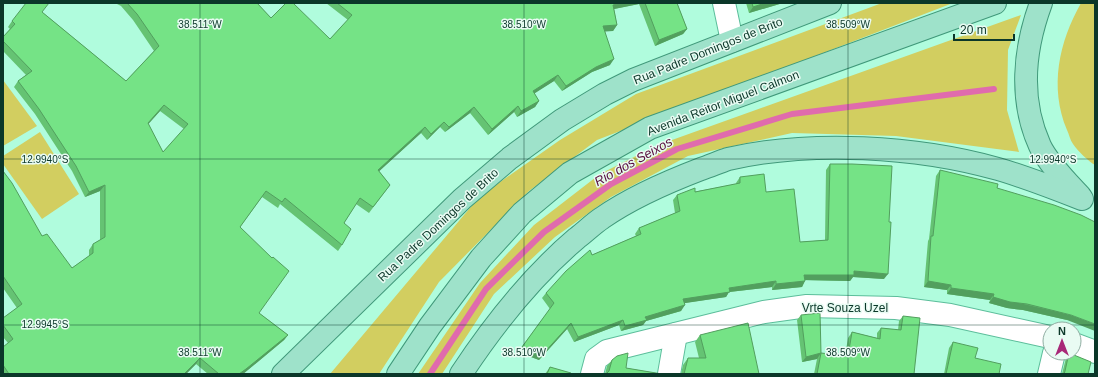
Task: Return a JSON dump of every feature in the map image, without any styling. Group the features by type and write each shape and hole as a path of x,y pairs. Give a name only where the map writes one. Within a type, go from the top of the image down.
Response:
{"main road":[{"name":"Rua Padre Domingos de Brito","path":"283,374 462,199 510,158 562,120 605,94 633,80 830,3"},
{"name":"Avenida Reitor Miguel Calmon","path":"398,374 430,326 481,258 522,213 570,173 650,128 995,3"},
{"path":"1041,3 1028,48 1025,79 1029,112 1040,146 1059,173 1089,202"},
{"path":"461,374 507,309 533,279 601,218 638,196 679,177 727,160 770,152 816,149 858,148 898,151 950,158 997,169 1042,183 1089,202"}],"street":[{"path":"724,3 732,41"},
{"name":"Vrte Souza Uzel","path":"594,366 607,351 764,312 807,306 896,308 950,315 1042,335"},
{"path":"669,374 676,334"},
{"path":"1082,347 1095,352"},
{"path":"1049,374 1052,361"}],"shaded area":[{"path":"882,3 953,3 597,140 529,191 439,282 379,374 330,374 480,196 560,140 636,94"},
{"path":"1081,3 1095,3 1095,165 1083,156 1072,142 1058,98 1059,65 1062,49 1073,18"},
{"path":"1021,15 1008,50 1007,110 1019,152 896,136 792,133 688,156 611,197 555,237 494,294 442,374 418,374 480,283 534,225 600,174 658,145"},
{"path":"3,80 37,126 3,146"},
{"path":"40,132 79,194 42,219 3,164 3,156"}],"building":[{"path":"26,3 49,3 42,12 126,81 159,46 137,14 127,3 257,3 271,18 286,3 293,3 330,39 352,15 337,3 621,3 613,5 617,25 603,26 614,59 596,67 566,86 558,75 533,91 539,101 521,111 518,106 492,129 474,107 449,127 444,122 431,134 425,127 378,170 390,185 373,207 360,198 344,223 351,229 342,245 285,198 282,202 266,191 240,227 272,258 273,257 289,271 259,313 288,335 239,374 219,374 200,358 184,374 9,374 3,365 3,347 13,339 3,325 3,318 22,304 3,276 3,171 12,183 42,236 47,234 72,268 93,253 93,244 105,237 105,185 89,192 76,166 39,109 18,81 32,71 3,41 3,37 15,24 12,21","holes":["164,105 188,124 163,152 148,123"]},
{"path":"645,3 677,3 687,29 659,40"},
{"path":"752,3 765,3 753,7"},
{"path":"830,164 892,166 888,274 854,271 854,275 804,275 805,281 776,284 776,281 729,288 730,292 683,299 685,305 645,317 647,320 625,326 623,320 578,337 571,323 543,354 522,347 554,303 546,293 566,271 590,250 592,255 641,234 639,228 680,211 677,195 695,188 695,192 740,183 740,177 764,174 766,192 794,189 800,242 828,240"},
{"path":"940,170 998,184 997,188 1054,205 1095,222 1095,324 1071,315 993,297 994,294 951,288 951,285 928,281 931,236 933,236"},
{"path":"820,313 821,353 806,357 801,315"},
{"path":"903,316 920,318 914,374 817,374 821,353 848,356 852,332 880,339 881,328 901,330"},
{"path":"748,323 759,374 684,374 688,358 706,358 700,335"},
{"path":"953,342 978,348 975,358 1001,364 999,374 946,374"},
{"path":"628,353 626,368 662,374 606,374 609,371 612,360 617,356"},
{"path":"1082,358 1091,362 1088,374 1064,374 1067,361 1082,361"},
{"path":"550,367 571,373 572,374 547,374"}],"waterway":[{"name":"Rio dos Seixos","path":"430,374 486,289 544,232 611,184 677,149 792,114 994,89"}]}
